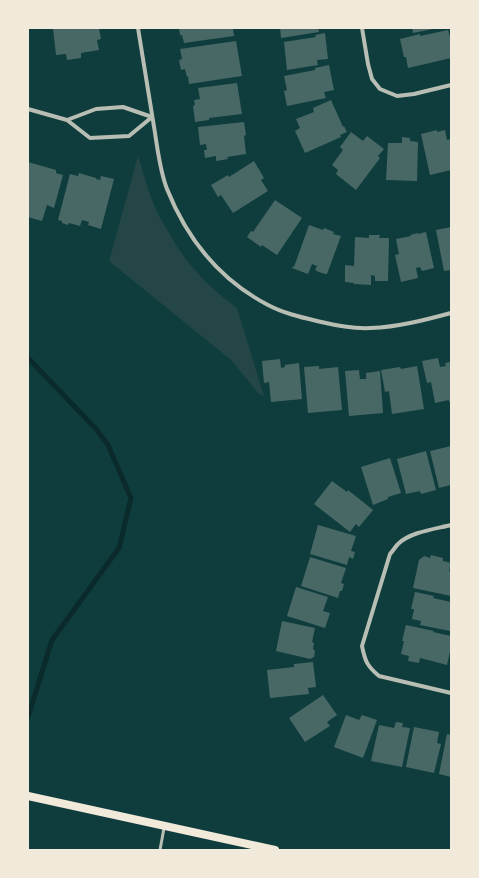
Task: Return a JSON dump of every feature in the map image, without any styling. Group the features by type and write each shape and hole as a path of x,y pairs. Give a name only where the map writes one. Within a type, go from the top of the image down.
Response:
{"main road":[{"path":"28,796 275,850"}],"street":[{"path":"138,28 160,165 167,188 177,211 191,236 219,270 236,285 268,305 299,317 341,327 387,327 451,313"},
{"path":"362,28 372,79 380,90 397,96 414,94 451,85"},
{"path":"67,120 96,109 123,107 152,117"},
{"path":"28,109 67,120 90,138 128,136 152,117"},
{"path":"451,525 423,531 409,536 399,543 390,554 362,646 364,657 370,669 379,676 451,693"}],"lane":[{"path":"160,850 165,826"}],"shaded area":[{"path":"138,156 150,195 159,216 178,248 203,279 237,308 264,396 259,394 231,360 109,261"}],"building":[{"path":"53,28 99,28 101,39 97,40 99,50 81,53 81,58 67,60 66,54 56,55"},
{"path":"179,28 233,28 234,36 184,43 182,35 180,35"},
{"path":"280,28 318,28 319,32 281,38"},
{"path":"412,28 433,28 433,29 413,33"},
{"path":"448,30 451,41 451,58 408,68 400,39 420,34 420,36"},
{"path":"325,33 328,59 317,60 318,65 287,70 284,42 316,37 315,35"},
{"path":"236,41 242,76 189,84 185,69 181,70 179,60 182,59 180,49"},
{"path":"329,65 334,90 324,92 326,98 287,106 284,91 287,90 284,76 315,70 315,68"},
{"path":"237,83 242,114 209,118 209,120 195,122 193,106 195,105 194,100 200,99 198,88"},
{"path":"331,100 343,127 344,126 347,132 340,135 341,137 305,153 295,131 300,128 296,119 314,112 313,108"},
{"path":"244,122 246,154 227,157 228,159 216,161 216,156 205,158 204,150 207,150 206,144 200,145 198,127"},
{"path":"437,130 437,132 445,130 447,140 451,139 451,170 430,175 421,134"},
{"path":"351,132 363,141 367,136 384,149 378,156 380,158 356,190 336,174 338,170 332,165 343,150 340,147"},
{"path":"402,137 410,138 410,141 418,142 417,181 386,180 388,143 402,143"},
{"path":"254,161 264,178 261,180 268,191 233,213 221,195 218,197 211,185 228,175 229,177"},
{"path":"28,162 56,170 56,173 63,175 54,208 47,205 42,221 28,217"},
{"path":"79,173 100,180 101,176 114,179 101,229 88,225 89,222 82,220 80,226 69,223 68,225 58,220 70,174 78,176"},
{"path":"275,200 302,218 277,255 262,245 261,247 247,237 251,231 253,232"},
{"path":"309,225 323,230 324,228 334,232 333,234 341,236 327,274 316,271 317,266 312,264 308,274 292,268 293,266 294,267"},
{"path":"451,227 451,270 444,271 436,230"},
{"path":"426,232 434,268 422,271 420,267 416,268 418,278 401,282 395,255 399,254 396,239"},
{"path":"369,235 380,235 379,238 389,238 388,281 375,281 375,276 371,275 371,285 345,282 345,265 354,266 355,237 369,238"},
{"path":"438,358 440,367 446,366 445,363 451,362 451,402 449,402 449,400 435,403 431,382 427,383 422,361"},
{"path":"280,359 281,368 285,367 285,365 299,363 302,399 271,402 269,382 264,383 262,361"},
{"path":"319,366 319,369 338,367 342,410 308,413 304,367"},
{"path":"417,366 424,409 392,414 389,391 385,392 381,370 400,367 401,369"},
{"path":"359,370 360,379 366,379 366,373 380,371 383,413 349,416 345,371"},
{"path":"451,446 451,485 439,488 430,451"},
{"path":"426,451 436,490 421,494 420,491 406,494 397,459"},
{"path":"390,458 401,493 388,497 388,499 373,505 361,467"},
{"path":"332,481 347,492 348,490 373,510 359,527 356,524 350,532 314,504"},
{"path":"318,525 356,536 351,551 355,552 353,559 349,557 347,565 310,554"},
{"path":"431,555 443,558 443,561 451,563 449,571 451,572 451,596 413,588 419,560 424,556 430,558"},
{"path":"310,557 346,568 341,583 344,584 338,598 301,586"},
{"path":"296,587 328,597 323,611 330,613 325,628 287,616"},
{"path":"415,592 434,596 433,598 451,602 450,631 420,625 421,621 412,619 414,609 411,609"},
{"path":"282,621 315,628 312,642 314,643 314,657 310,659 276,651"},
{"path":"406,625 451,636 451,647 447,665 420,658 419,663 408,661 409,656 401,654 404,641 402,641"},
{"path":"313,662 316,687 308,688 309,694 270,698 267,670 294,667 294,664"},
{"path":"323,695 337,715 327,722 330,726 305,742 289,718"},
{"path":"346,715 359,720 362,715 377,720 363,758 334,747"},
{"path":"396,722 403,723 402,727 410,728 402,767 371,761 379,725 394,728"},
{"path":"414,727 439,732 437,743 441,744 434,773 406,767"},
{"path":"447,734 451,735 451,777 439,774"}],"waterway":[{"path":"28,358 97,430 108,445 131,498 119,548 52,640 28,717"}]}
